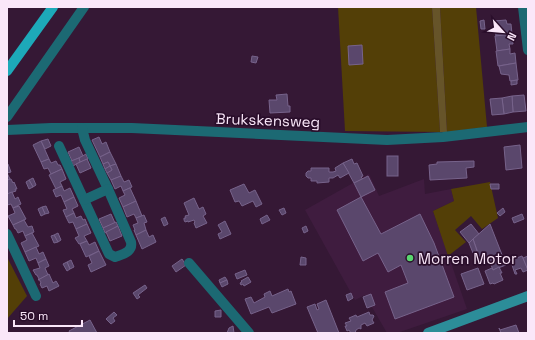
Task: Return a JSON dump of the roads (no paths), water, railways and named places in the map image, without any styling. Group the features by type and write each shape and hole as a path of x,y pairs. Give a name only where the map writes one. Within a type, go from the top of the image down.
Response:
{"main road":[{"path":"7,71 53,7"},
{"path":"428,333 528,296"}],"street":[{"path":"7,117 84,7"},
{"path":"523,7 528,50"},
{"name":"Brukskensweg","path":"8,133 51,128 132,128 387,140 443,137 528,127"},
{"path":"59,146 109,254 115,257 130,250 132,246 131,242 85,140 82,128"},
{"path":"84,200 108,189"},
{"path":"7,234 36,296"},
{"path":"189,263 249,333"}],"place":[{"name":"Morren Motor","path":"410,258"}]}
